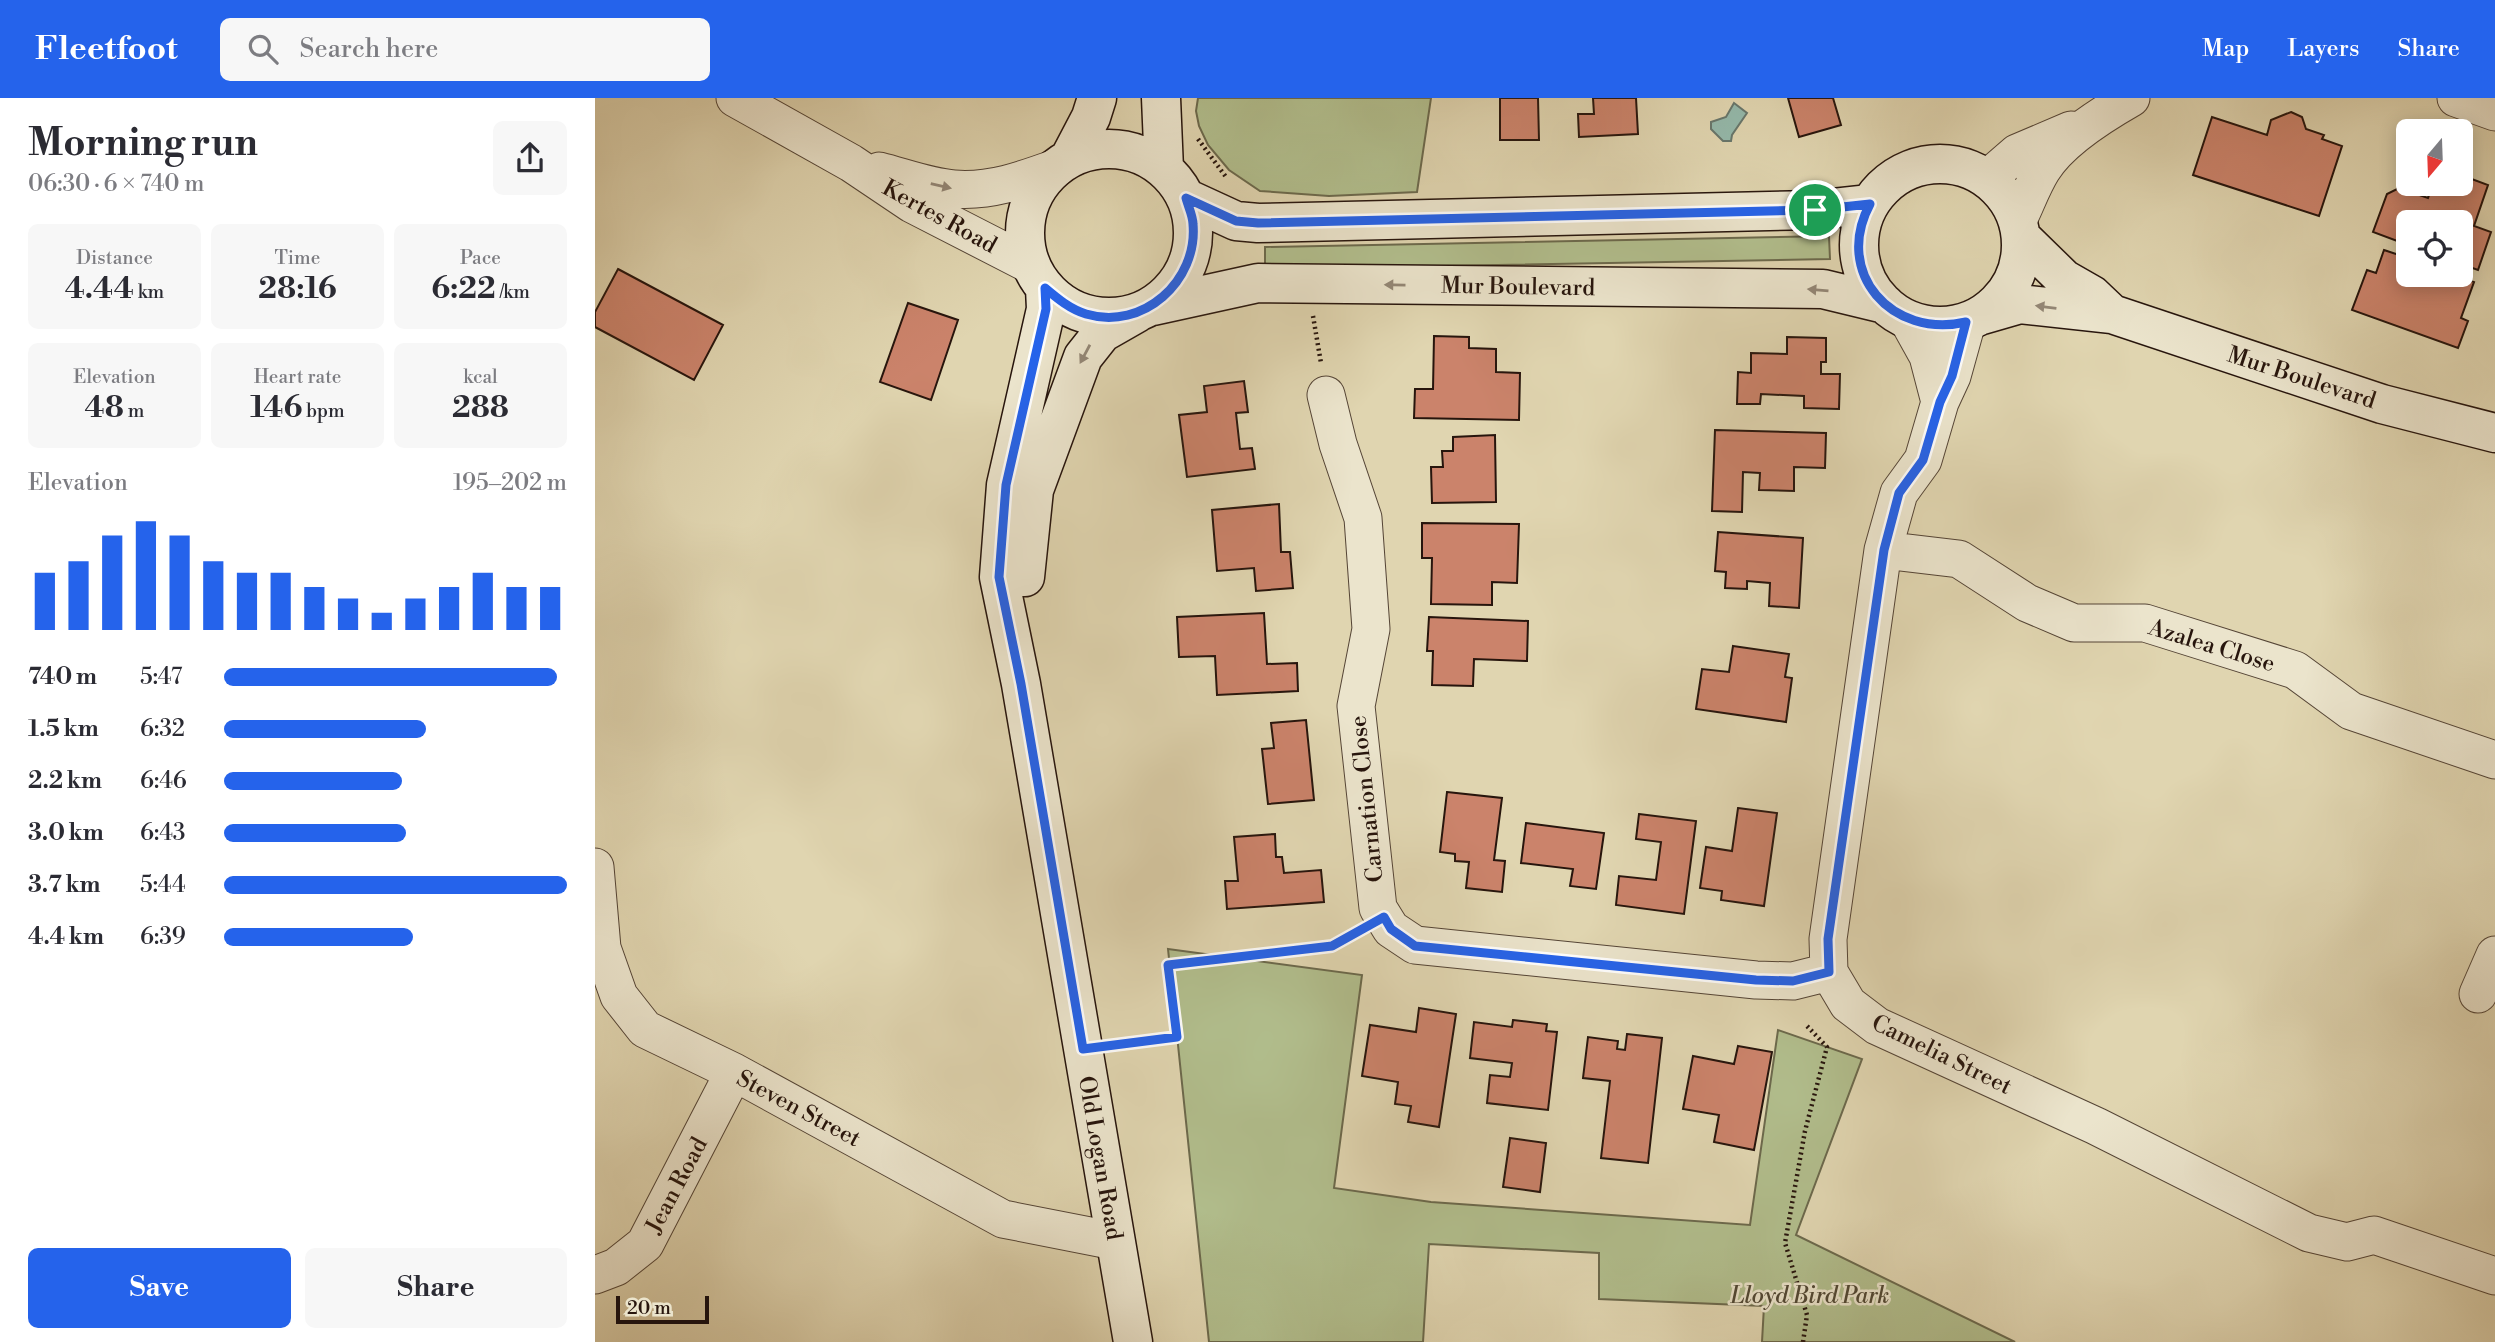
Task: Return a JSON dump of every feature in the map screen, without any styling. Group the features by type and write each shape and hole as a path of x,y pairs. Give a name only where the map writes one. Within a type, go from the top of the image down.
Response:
{"street":[{"name":"Kertes Road","path":"734,98 851,163 912,204 1038,276"},
{"path":"1097,98 1091,117 1063,163 1038,188 1027,212 1025,239 1038,276 1064,304 1087,314 1113,317 1145,309 1170,292 1183,275 1192,250 1193,223 1175,184 1161,98"},
{"path":"1896,312 1927,326 1947,327 1974,319 2000,301 2013,282 2021,261 2020,229 2042,169 2092,123 2131,98"},
{"path":"2456,98 2495,111"},
{"path":"1987,179 2017,153 2041,141 2092,123"},
{"path":"1063,163 1093,150 1118,150 1143,156 1175,184 1236,221 1258,223 1815,210 1870,204"},
{"name":"Kertes Road","path":"851,163 954,189 997,187 1063,163"},
{"path":"1940,402 1928,356 1896,312 1869,284 1860,260 1860,233 1870,204 1881,190 1899,175 1920,167 1943,164 1966,168 1987,179 2005,197 2020,229"},
{"name":"Mur Boulevard","path":"2020,229 2064,279 2092,295 2112,314"},
{"name":"Old Logan Road","path":"1038,276 1046,309 1006,485 999,577 1021,684 1133,1342"},
{"name":"Mur Boulevard","path":"1145,309 1258,283 1823,289 1896,312"},
{"name":"Mur Boulevard","path":"1974,319 2020,304 2112,314 2382,404 2495,433"},
{"name":"Old Logan Road","path":"1021,684 1025,574 1034,490 1088,347 1102,333 1145,309"},
{"name":"Camelia Street","path":"1974,319 1940,402 1923,460 1899,493 1884,550 1828,939 1829,972 1847,1004 1877,1026 2096,1126 2309,1233 2347,1242 2374,1234 2495,1276"},
{"name":"Carnation Close","path":"1326,395 1338,444 1363,519 1371,629 1356,706 1378,908 1384,917"},
{"name":"Azalea Close","path":"1884,550 1959,559 2027,603 2074,623 2145,623 2295,670 2351,710 2495,760"},
{"name":"Steven Street","path":"595,867 602,948 619,996 645,1029 734,1072 1003,1219 1115,1241"},
{"path":"1384,917 1391,929 1415,946 1756,980 1793,981 1829,972"},
{"path":"2478,994 2495,955"},
{"name":"Jean Road","path":"595,1275 616,1267 645,1244 734,1072"}],"path":[{"path":"1194,131 1216,167 1232,183"},
{"path":"1313,315 1326,395"},
{"path":"1083,1049 1177,1037 1168,965 1332,946 1384,917"},
{"path":"1804,1342 1807,1315 1785,1243 1805,1131 1827,1047 1807,1026"}],"green space":[{"path":"1198,98 1431,98 1417,192 1329,196 1260,191 1229,170 1208,145 1199,126 1196,111"},
{"path":"1829,236 1830,259 1265,269 1265,247"},
{"name":"Lloyd Bird Park","path":"1168,949 1362,975 1334,1188 1431,1202 1750,1225 1778,1030 1862,1059 1796,1235 2015,1342 1762,1342 1764,1306 1599,1299 1599,1253 1429,1244 1423,1342 1209,1342"}],"shaded area":[{"path":"1734,103 1747,113 1732,135 1731,141 1723,141 1711,129 1711,122 1726,117"}],"building":[{"path":"1500,98 1538,98 1539,140 1500,140"},
{"path":"1593,98 1636,98 1638,134 1579,137 1578,114 1594,114"},
{"path":"1788,98 1833,98 1841,125 1799,137"},
{"path":"2291,112 2302,117 2306,129 2324,135 2322,139 2342,146 2319,216 2193,175 2212,117 2267,135 2271,120"},
{"path":"2473,179 2488,185 2474,226 2491,232 2478,270 2473,268 2473,210 2396,210 2396,241 2373,232 2387,194 2396,190 2396,196 2473,196"},
{"path":"2384,250 2396,254 2396,287 2472,287 2461,318 2468,321 2458,348 2352,310 2367,270 2376,273"},
{"path":"618,269 723,325 694,380 595,327 595,312"},
{"path":"908,303 958,320 931,400 880,382"},
{"path":"1434,336 1469,337 1469,348 1496,349 1496,372 1520,373 1519,420 1414,418 1415,389 1433,389"},
{"path":"1787,337 1826,338 1826,362 1821,362 1821,374 1840,374 1839,409 1804,408 1804,396 1761,394 1760,404 1737,404 1738,372 1751,373 1751,353 1787,354"},
{"path":"1244,381 1248,412 1236,413 1240,449 1252,448 1255,469 1187,477 1179,415 1207,412 1204,386"},
{"path":"1715,430 1826,433 1825,468 1794,467 1794,491 1759,490 1760,473 1743,472 1742,512 1712,511"},
{"path":"1495,435 1496,502 1432,503 1431,467 1443,467 1442,451 1453,451 1453,437"},
{"path":"1279,504 1281,552 1290,552 1293,588 1256,591 1254,568 1217,571 1212,510"},
{"path":"1422,523 1519,524 1517,583 1492,582 1492,605 1431,604 1432,558 1422,558"},
{"path":"1718,532 1803,538 1799,608 1769,606 1770,583 1747,581 1747,589 1725,588 1726,572 1715,571"},
{"path":"1264,613 1267,664 1297,663 1298,691 1217,695 1215,656 1179,657 1177,617"},
{"path":"1429,617 1528,621 1527,661 1474,659 1473,686 1432,685 1433,651 1427,651"},
{"path":"1733,646 1789,654 1785,677 1792,678 1786,722 1696,709 1702,669 1729,672"},
{"path":"1306,720 1314,800 1268,804 1262,749 1274,748 1271,723"},
{"path":"1447,792 1502,798 1494,860 1505,861 1502,892 1466,888 1469,862 1455,861 1455,854 1440,852"},
{"path":"1738,808 1777,813 1764,906 1721,900 1722,891 1700,888 1706,847 1732,851"},
{"path":"1639,814 1696,821 1684,914 1616,905 1619,876 1656,880 1661,842 1636,839"},
{"path":"1526,823 1604,833 1596,889 1570,886 1573,869 1521,863"},
{"path":"1275,834 1276,857 1282,857 1284,873 1321,870 1324,902 1227,909 1225,881 1238,881 1234,837"},
{"path":"1419,1008 1456,1014 1439,1127 1408,1122 1411,1106 1395,1104 1398,1082 1362,1076 1370,1025 1416,1032"},
{"path":"1513,1020 1547,1024 1546,1031 1557,1032 1548,1110 1487,1103 1490,1075 1510,1077 1512,1063 1470,1058 1474,1022 1512,1027"},
{"path":"1627,1034 1662,1038 1648,1163 1601,1158 1610,1081 1583,1078 1588,1037 1618,1041 1617,1049 1625,1050"},
{"path":"1738,1046 1772,1052 1754,1150 1714,1142 1719,1115 1683,1109 1693,1056 1734,1064"},
{"path":"1510,1138 1546,1143 1540,1192 1503,1187"}],"route":[{"path":"1186,198 1236,221 1258,223 1815,210 1870,204 1860,233 1860,260 1869,284 1885,304 1908,320 1927,326 1947,327 1966,322 1956,352 1952,376 1940,402 1923,460 1899,493 1884,550 1828,939 1829,972 1793,981 1756,980 1415,946 1391,929 1384,917 1332,946 1168,965 1177,1037 1083,1049 1021,684 999,577 1006,485 1046,309 1045,288 1064,304 1087,314 1113,317 1137,313 1153,306 1170,292 1183,275 1192,250 1193,223 1186,198"}]}
